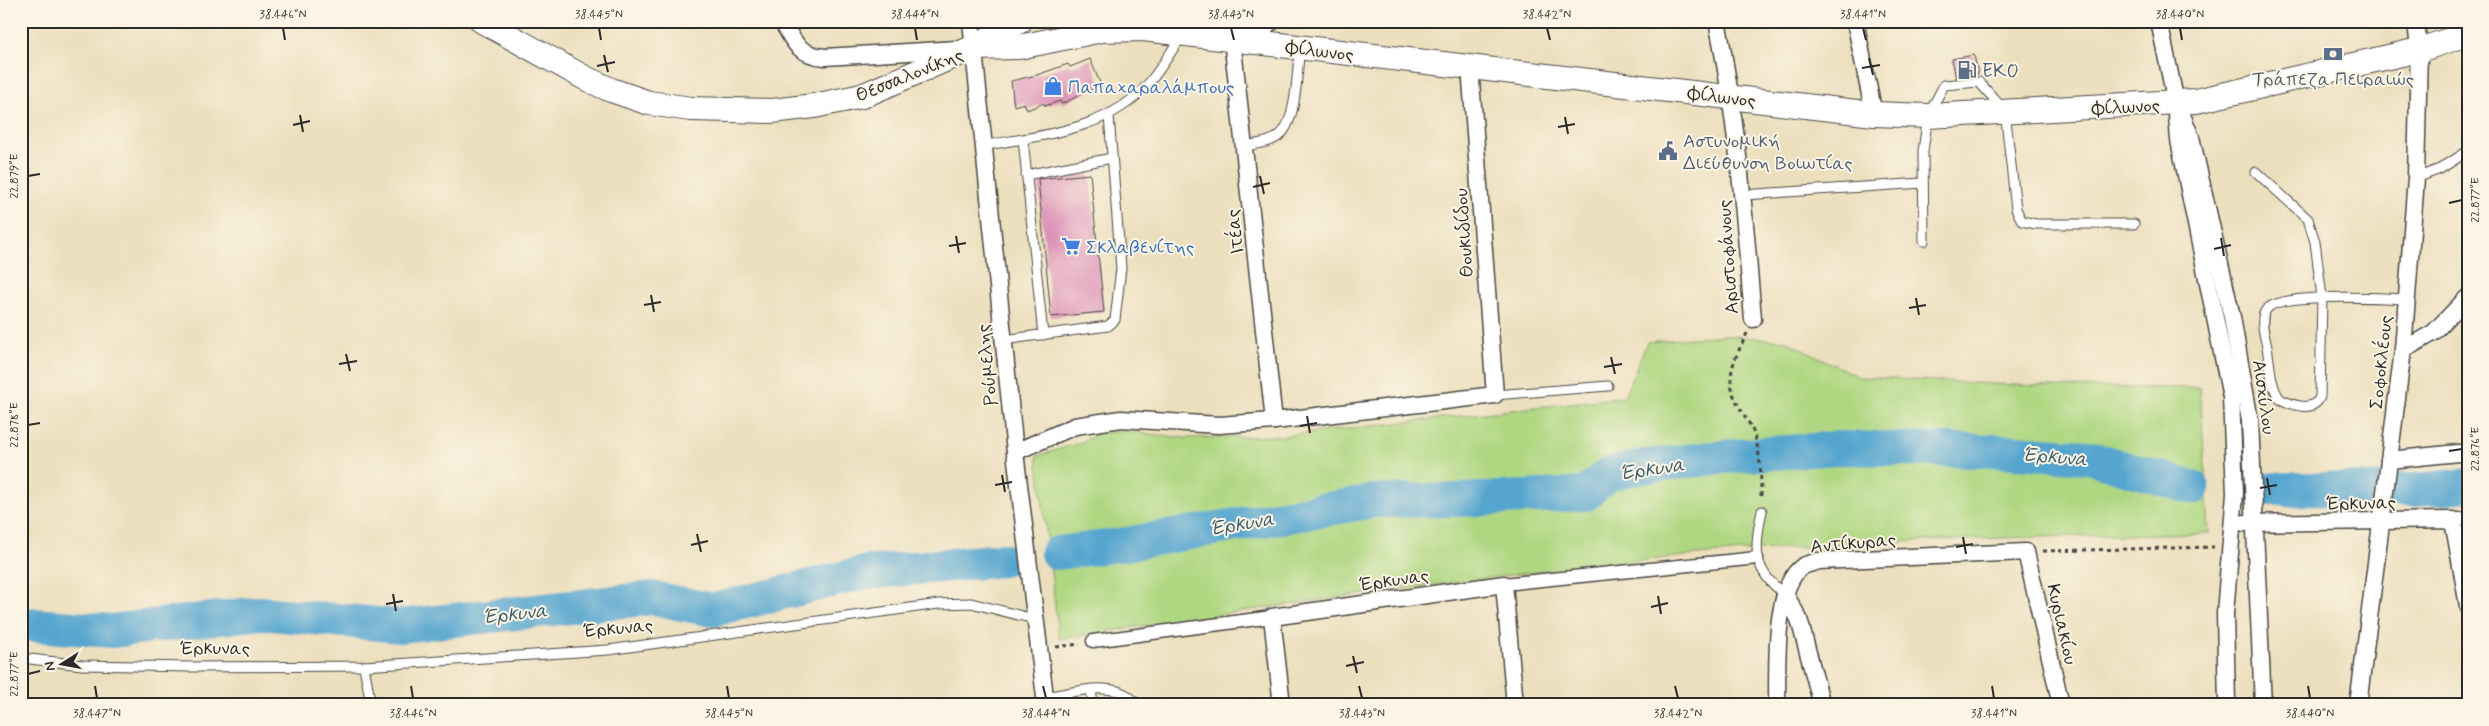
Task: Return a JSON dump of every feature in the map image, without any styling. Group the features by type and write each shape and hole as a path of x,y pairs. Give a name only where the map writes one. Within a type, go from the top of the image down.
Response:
{"main road":[{"name":"Θεσσαλονίκης","path":"482,21 554,62 611,90 649,103 720,111 780,110 814,106 862,96 972,48 1020,21"},
{"name":"Φίλωνος","path":"972,48 1019,46 1084,33 1122,29 1183,34 1236,30 1300,47 1874,114 1928,116 2176,104 2214,98 2419,50 2468,34"}],"street":[{"path":"782,21 802,51 812,56 972,48"},
{"name":"Ρούμελης","path":"971,21 982,146 1015,452 1034,619 1046,701"},
{"path":"1236,30 1253,33 1273,21"},
{"name":"Αριστοφάνους","path":"1717,21 1731,98 1743,196 1752,319"},
{"path":"1855,21 1874,114"},
{"name":"Αισχύλου","path":"2159,21 2176,104 2179,140 2231,397 2235,467 2225,613 2227,705"},
{"name":"Σοφοκλέους","path":"2358,705 2403,350 2416,178 2419,50 2416,21"},
{"name":"Ιτέας","path":"1236,30 1244,146 1274,421"},
{"name":"Θουκιδίδου","path":"1470,67 1496,395"},
{"name":"Αισχύλου","path":"2176,104 2191,137 2232,317 2250,421 2263,705"},
{"path":"2403,350 2433,333 2468,297"},
{"path":"1015,452 1075,426 1121,419 1219,425 1274,421 1496,395"},
{"path":"2388,464 2468,452"},
{"path":"2460,519 2468,606"},
{"name":"Έρκυνας","path":"2232,524 2460,519"},
{"name":"Αντίκυρας","path":"1785,594 1794,577 1803,566 1818,562 2026,552"},
{"name":"Κυριακίου","path":"2026,552 2061,705"},
{"name":"Έρκυνας","path":"1093,642 1504,584 1757,558"},
{"path":"1504,584 1514,705"},
{"path":"1777,705 1778,632 1785,594"},
{"path":"1785,594 1799,619 1822,705"},
{"path":"1272,617 1282,705"}],"lane":[{"path":"982,146 1081,126 1109,116 1148,84 1183,34"},
{"path":"1244,146 1274,139 1282,134 1291,119 1300,47"},
{"path":"2005,111 2016,209 2022,221 2036,224 2134,224"},
{"path":"1003,340 1108,326 1115,320 1121,268 1109,116"},
{"path":"1924,242 1923,151 1928,116"},
{"path":"1023,138 1043,335"},
{"path":"2416,178 2440,169 2468,151"},
{"path":"1026,175 1112,158"},
{"path":"2256,172 2308,219 2315,242 2322,298 2320,397 2313,406 2307,407 2280,399 2274,388 2263,316 2266,308 2275,303 2322,298 2406,299"},
{"path":"1743,196 1923,183"},
{"path":"1496,395 1608,386"},
{"path":"1762,512 1758,531 1757,558 1763,574 1771,584 1785,594"},
{"name":"Έρκυνας","path":"21,658 92,665 364,666 608,650 939,604 971,603 1034,619"},
{"path":"364,666 371,705"},
{"path":"1046,701 1091,689 1116,690 1128,694 1137,705"},
{"path":"1091,689 1094,705"}],"path":[{"name":"Αριστοφάνους","path":"1752,319 1735,360 1731,376 1733,397 1752,430 1757,445 1761,483"},
{"path":"2026,552 2230,546"},
{"path":"1038,650 1093,642"}],"green space":[{"path":"1724,335 1786,341 1859,377 2054,387 2200,388 2209,533 1882,543 1686,556 1450,583 1059,639 1037,456 1082,442 1099,433 1124,431 1186,438 1284,436 1624,397 1647,342"}],"building":[{"path":"1974,55 1978,74 1956,78 1952,59"},
{"path":"1090,59 1101,85 1062,104 1060,101 1045,106 1044,103 1027,110 1024,103 1014,106 1011,81 1037,75 1068,64 1070,67"},
{"name":"Σκλαβενίτης","path":"1090,174 1104,312 1051,317 1038,179"}],"waterway":[{"name":"Έρκυνα","path":"1057,553 1120,545 1374,501 1459,500 1586,494 1608,474 1647,466 1722,457 1837,448 2000,451 2088,457 2193,488"},
{"name":"Έρκυνα","path":"2272,489 2415,490 2468,485"},
{"name":"Έρκυνα","path":"21,624 112,631 260,613 400,626 652,598 713,610 863,573 1003,560"}],"place":[{"name":"Τράπεζα Πειραιώς","path":"2333,54"},
{"name":"EKO","path":"1967,70"},
{"name":"Παπαχαραλάμπους","path":"1053,86"},
{"name":"Αστυνομική Διεύθυνση Βοιωτίας","path":"1668,151"},
{"name":"Σκλαβενίτης","path":"1071,246"}]}
